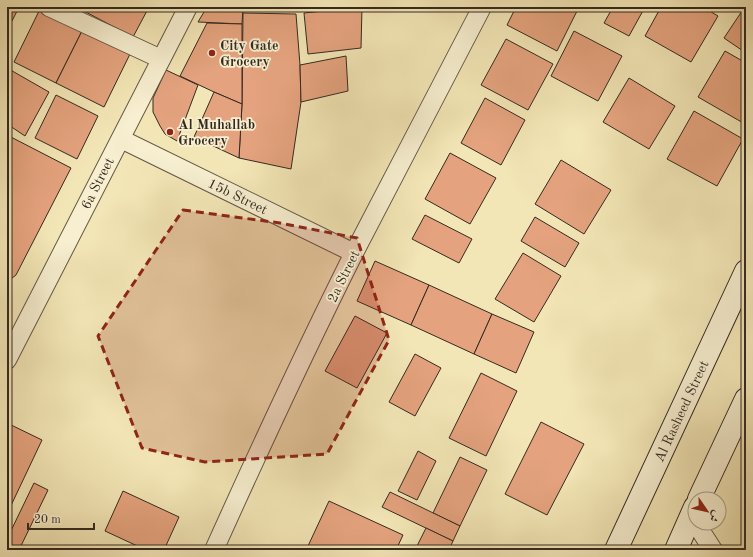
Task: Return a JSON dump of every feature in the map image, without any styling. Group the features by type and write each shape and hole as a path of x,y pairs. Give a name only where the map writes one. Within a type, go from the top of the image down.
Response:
{"main road":[{"name":"Al Rasheed Street","path":"616,550 746,271"},
{"path":"705,491 746,399"},
{"path":"676,550 687,528"}],"street":[{"path":"49,7 161,59"},
{"name":"6a Street","path":"7,360 14,330 120,139 188,7"},
{"name":"2a Street","path":"214,550 288,390 354,253 482,7"},
{"name":"15b Street","path":"120,139 354,253"},
{"path":"701,531 713,550"}],"highlighted area":[{"path":"183,210 280,223 357,238 389,340 327,454 205,462 142,448 98,336"}],"building":[{"path":"7,7 19,7 12,21 7,18"},
{"path":"83,7 149,7 133,37 82,10"},
{"path":"207,7 243,7 242,24 198,22"},
{"path":"362,7 361,48 308,54 304,13"},
{"path":"424,7 443,7 442,10 424,11"},
{"path":"516,7 579,7 557,51 507,25"},
{"path":"613,7 645,7 629,36 604,23"},
{"path":"661,7 703,7 718,16 691,62 645,36"},
{"path":"40,9 82,31 56,83 14,62"},
{"path":"742,11 746,13 746,53 724,38"},
{"path":"243,13 296,14 301,102 291,169 239,158 242,104"},
{"path":"207,23 242,24 242,104 180,76"},
{"path":"82,31 130,54 104,107 56,83"},
{"path":"574,31 622,56 598,101 551,76"},
{"path":"506,39 553,64 528,110 481,85"},
{"path":"725,51 746,63 745,124 698,97"},
{"path":"346,56 348,91 301,102 300,65"},
{"path":"7,68 49,92 25,136 7,124"},
{"path":"166,70 198,85 177,141 165,134 153,112 153,98"},
{"path":"629,78 675,106 649,149 603,122"},
{"path":"214,92 242,104 239,158 194,137"},
{"path":"56,95 98,116 77,159 35,138"},
{"path":"485,98 525,120 501,165 461,143"},
{"path":"694,111 743,139 717,186 667,159"},
{"path":"7,135 71,168 16,275 7,282"},
{"path":"450,153 496,178 470,224 425,199"},
{"path":"561,160 611,190 584,234 535,204"},
{"path":"425,215 472,239 459,263 412,239"},
{"path":"535,217 579,243 565,267 521,241"},
{"path":"523,253 561,276 534,322 495,299"},
{"path":"375,261 429,285 411,325 357,301"},
{"path":"429,285 492,314 474,354 411,325"},
{"path":"492,314 534,332 516,373 474,354"},
{"path":"355,316 387,333 357,388 325,371"},
{"path":"415,354 441,368 415,416 389,402"},
{"path":"481,373 517,391 486,456 449,438"},
{"path":"541,422 584,444 547,515 505,494"},
{"path":"7,423 42,440 7,514"},
{"path":"418,451 436,461 417,500 398,491"},
{"path":"460,457 487,470 460,526 433,513"},
{"path":"34,483 48,490 19,550 7,550 7,539"},
{"path":"123,491 179,517 164,550 146,550 105,531"},
{"path":"390,492 460,526 453,541 382,507"},
{"path":"329,501 403,535 396,550 318,550 308,546"},
{"path":"426,528 453,541 449,550 415,550"},
{"path":"97,545 108,550 94,550"}],"place":[{"name":"City Gate Grocery","path":"212,53"},
{"name":"Al Muhallab Grocery","path":"170,132"}]}
